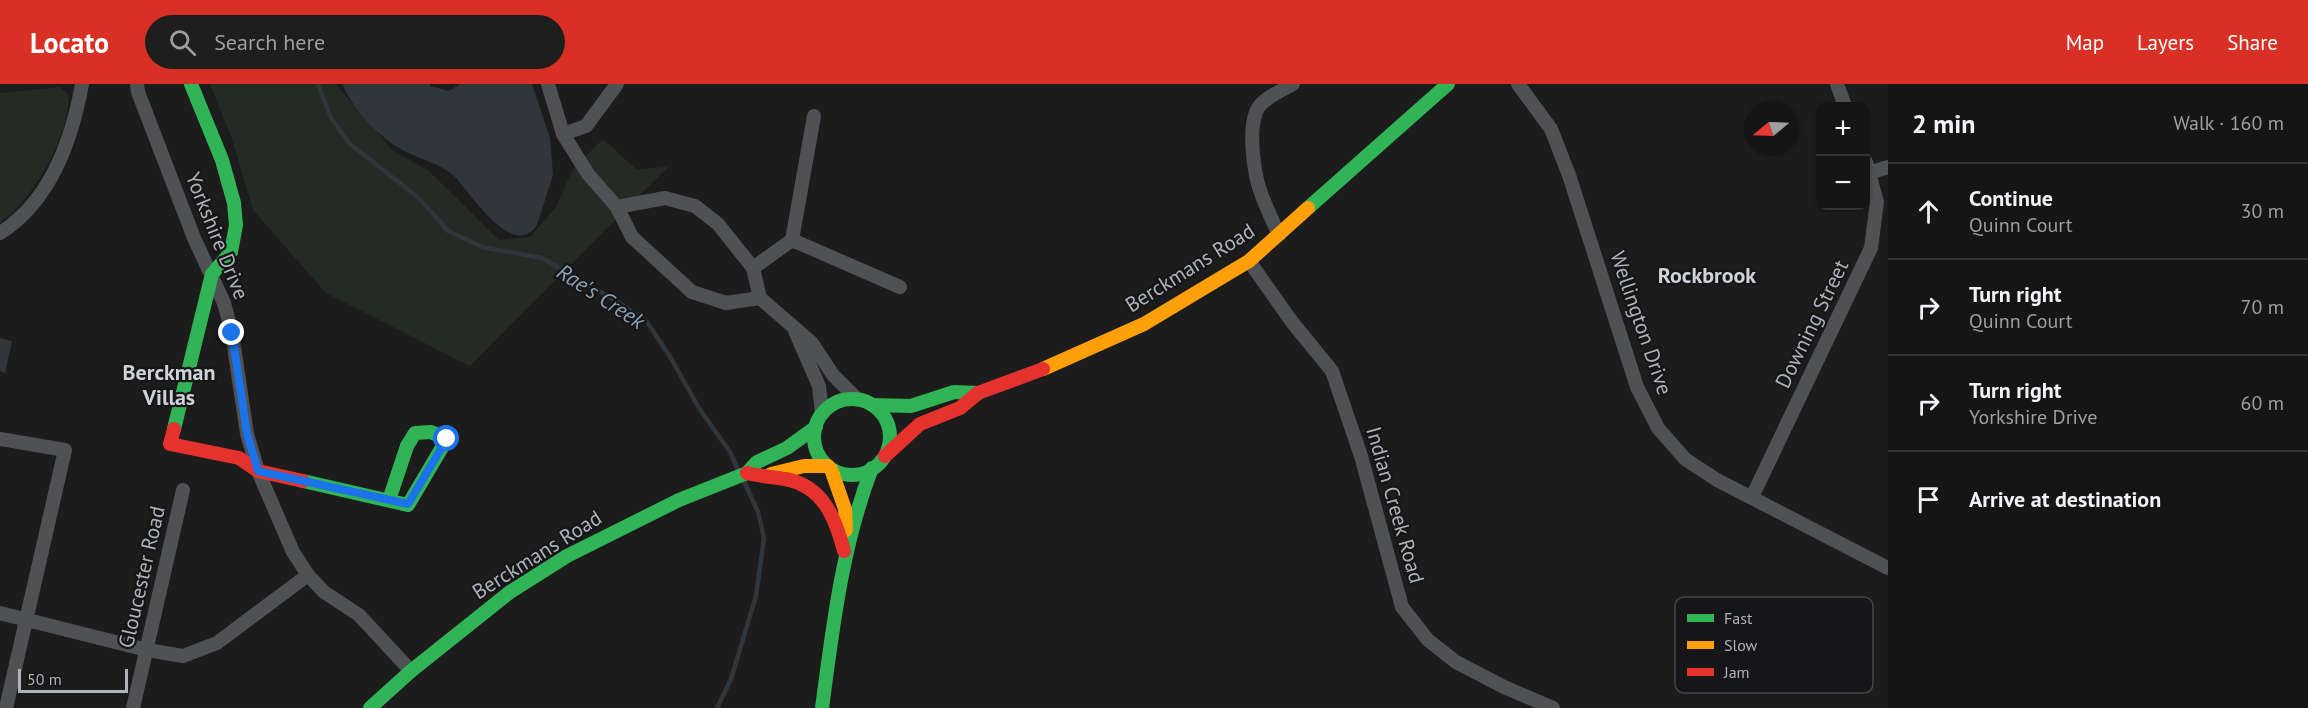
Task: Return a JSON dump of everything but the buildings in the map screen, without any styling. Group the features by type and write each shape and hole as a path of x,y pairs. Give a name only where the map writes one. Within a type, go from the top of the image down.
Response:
{"main road":[{"path":"191,84 222,160 234,202 236,225 231,252 212,274 170,444 239,458 258,471 408,504 447,439 431,432 415,433 407,446 390,500"},
{"name":"Berckmans Road","path":"885,456 920,424 960,408 978,393 1060,363 1144,324 1249,261 1448,84"},
{"name":"Berckmans Road","path":"872,405 911,405 954,392 978,393"},
{"path":"846,399 872,405 886,421 889,445 885,456 872,468 855,475 843,474 829,467 821,460 815,448 814,435 822,414 834,403 846,399"},
{"name":"Berckmans Road","path":"370,708 411,671 510,592 567,556 679,500 747,473 757,462 787,448 816,427"},
{"path":"762,477 804,466 829,467"},
{"path":"829,467 845,509 845,553"},
{"path":"822,708 845,553 862,492 872,468"},
{"path":"747,473 800,482 822,497 835,519 845,553"}],"street":[{"path":"0,233 13,225 34,203 52,174 72,130 82,84"},
{"name":"Yorkshire Drive","path":"137,84 138,92 194,238 224,303 232,333 247,434 258,471 293,552 308,575 324,592 359,615 411,671"},
{"path":"548,84 563,134 588,174 617,207 632,237 692,292 726,303 760,298"},
{"path":"563,134 586,126 617,84"},
{"path":"1279,235 1261,194 1252,148 1256,112 1263,103 1293,84"},
{"name":"Wellington Drive","path":"1518,84 1551,129 1569,175 1636,387 1658,428 1685,459 1717,480 1888,568"},
{"path":"1837,84 1844,102"},
{"path":"753,268 792,240 814,116"},
{"path":"1870,168 1888,167"},
{"name":"Downing Street","path":"1752,497 1871,249 1877,202 1870,178"},
{"path":"617,207 665,198 695,206 718,224 753,268 760,298 812,344 833,375 858,400"},
{"path":"792,240 900,287"},
{"name":"Indian Creek Road","path":"1249,261 1292,322 1332,371 1361,456 1402,607 1428,640 1456,662 1504,687 1553,708"},
{"path":"794,329 819,386 822,414"},
{"path":"0,439 65,450 6,708"},
{"name":"Gloucester Road","path":"133,708 183,490"},
{"path":"0,613 147,650 183,656 217,643 308,575"}],"shaded area":[{"path":"210,84 336,84 393,151 429,171 499,240 530,237 556,207 573,169 603,139 636,169 668,167 470,366 326,293 253,210 232,139"},
{"path":"342,84 430,84 430,86 449,91 460,84 532,84 550,138 553,175 537,225 527,234 516,235 504,229 492,220 449,172 404,151 376,130 360,114"},
{"path":"59,87 67,93 69,100 64,126 58,141 33,188 23,202 0,223 0,93"},
{"path":"0,338 12,341 5,373 0,371"}],"waterway":[{"name":"Rae's Creek","path":"318,84 331,118 349,143 420,199 448,231 482,247 542,258 618,302 647,322 699,408 730,452 739,472"},
{"name":"Rae's Creek","path":"717,708 731,679 756,596 764,538 758,512 743,479"}],"traffic: fast":[{"path":"174,429 212,274 231,252 236,225 234,203 222,160 191,84"},
{"path":"1308,208 1448,84"},
{"path":"872,405 911,406 954,392 978,393"},
{"path":"852,399 866,402 879,410 887,423 890,437 887,451 879,464 866,472 852,475 838,472 825,464 817,451 814,437 817,423 825,410 838,402 852,399"},
{"path":"370,708 411,671 510,592 567,556 679,500 747,473 757,462 787,448 816,427"},
{"path":"303,481 408,505 447,439 431,432 415,433 407,446 389,500"},
{"path":"822,708 846,557 872,468"}],"traffic: slow":[{"path":"1043,369 1144,324 1249,261 1308,208"},
{"path":"771,474 804,466 828,466"},
{"path":"831,469 845,509 846,530"}],"traffic: jam":[{"path":"885,456 920,424 960,408 978,393 1043,369"},
{"path":"174,429 170,444 239,458 258,471 303,481"},
{"path":"747,473 785,479 809,488 818,496 831,515 844,551"}],"district":[{"name":"Rockbrook","path":"1707,275"},
{"name":"Berckman Villas","path":"169,384"}],"route":[{"path":"232,333 247,434 258,471 408,504 447,439"}]}
